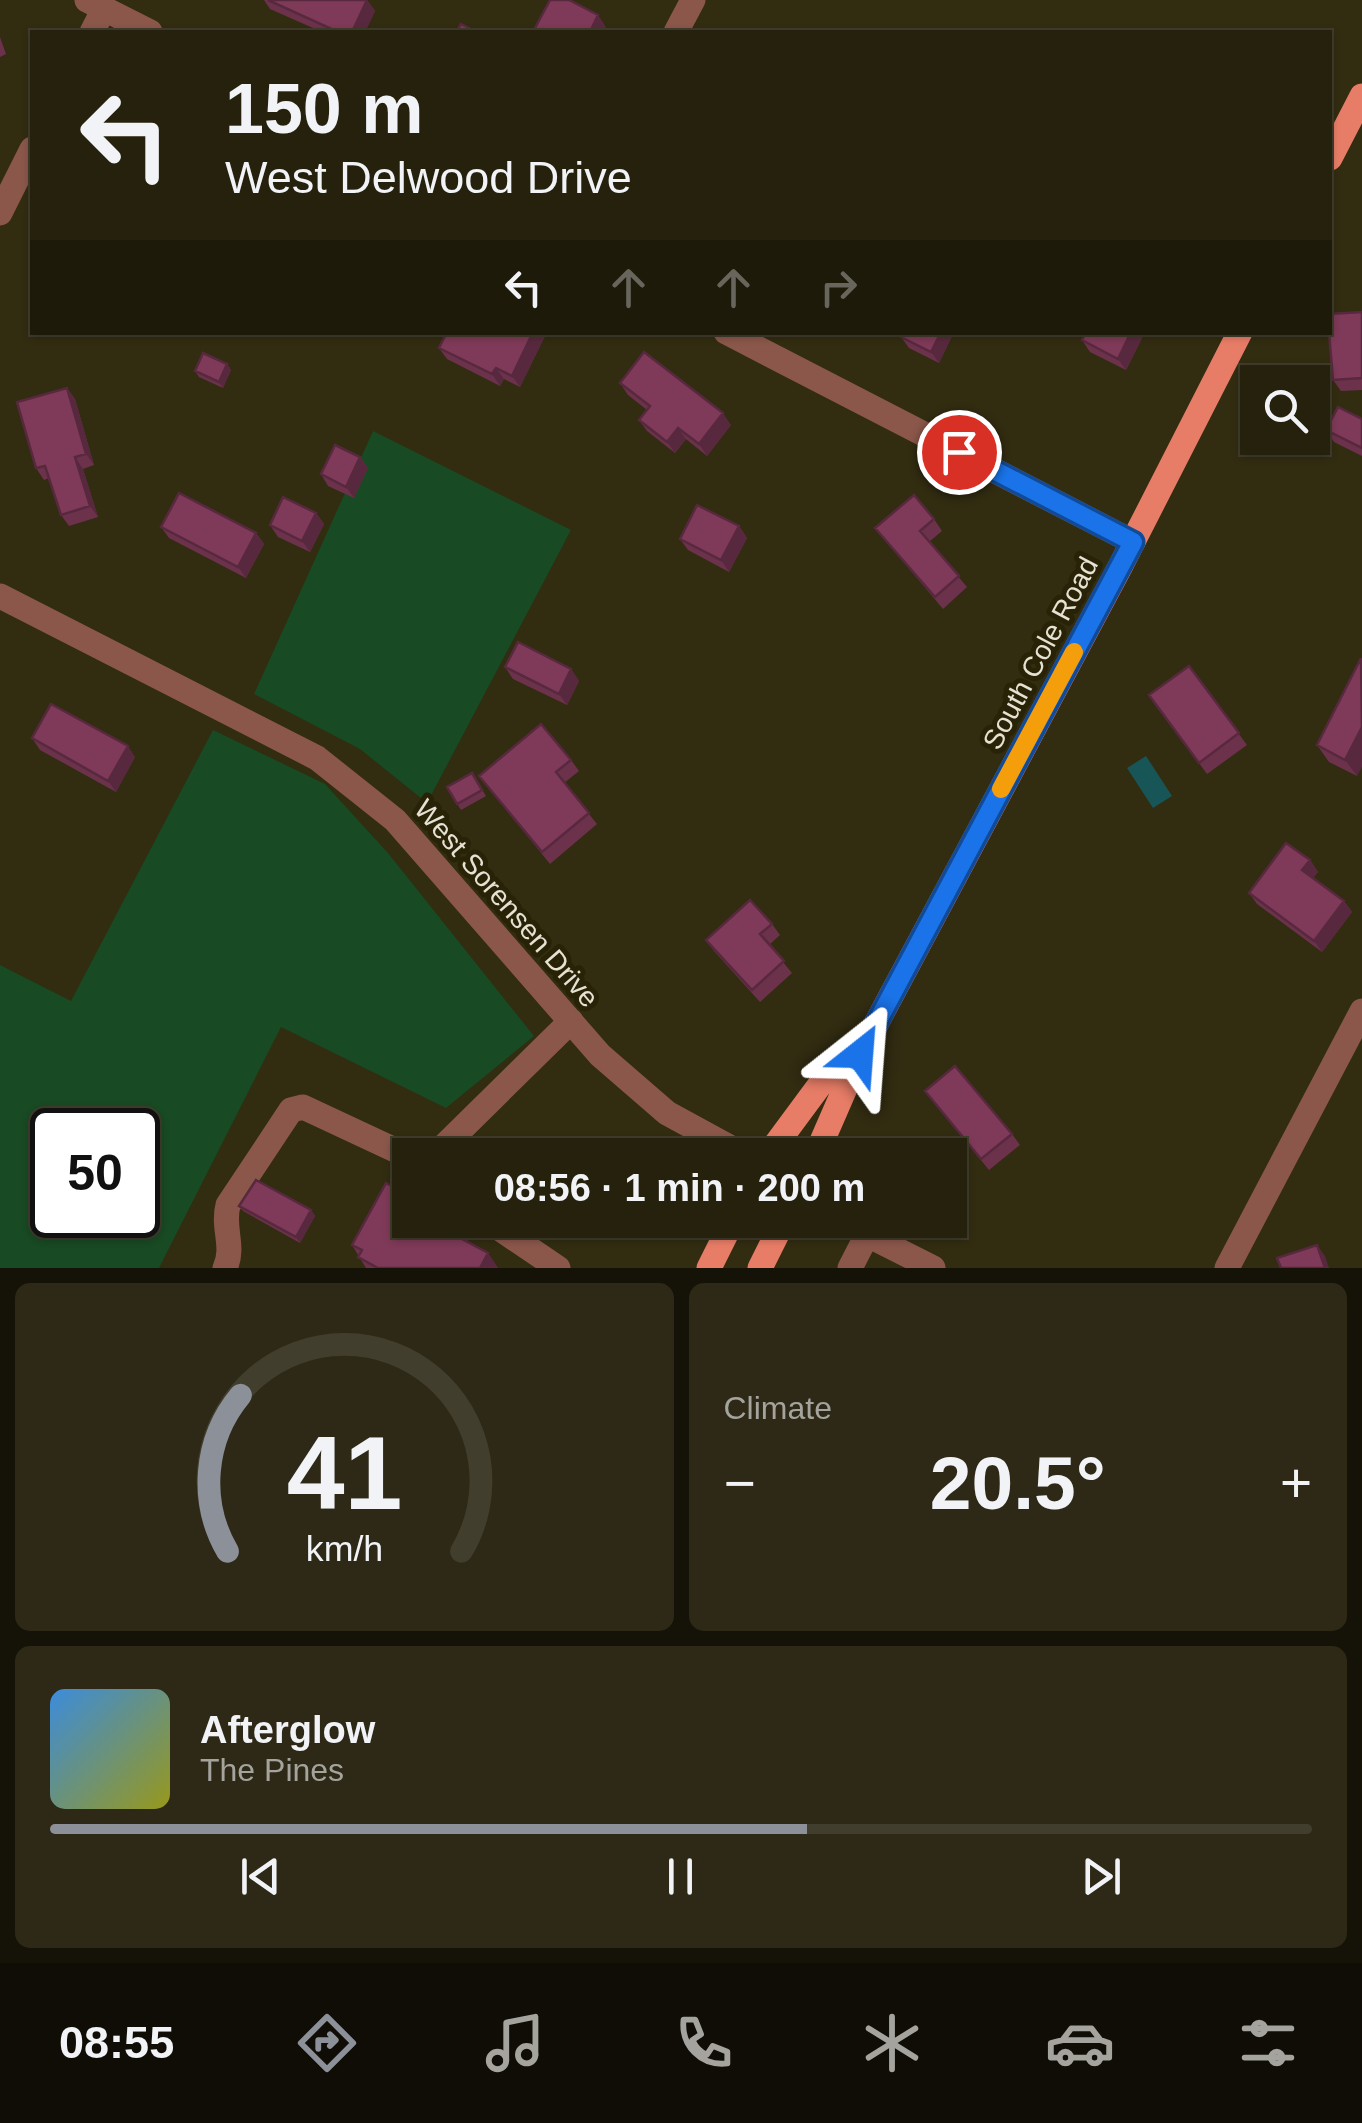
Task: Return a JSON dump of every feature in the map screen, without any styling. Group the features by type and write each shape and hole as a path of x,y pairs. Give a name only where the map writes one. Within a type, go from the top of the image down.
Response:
{"main road":[{"path":"1332,154 1362,96"},
{"name":"South Cole Road","path":"823,1138 860,1054 1133,542 1238,335"},
{"name":"South Cole Road","path":"781,1138 822,1082 860,1054"},
{"path":"708,1268 724,1238"},
{"path":"761,1266 769,1238"},
{"path":"761,1266 775,1238"}],"street":[{"path":"677,30 694,0"},
{"path":"92,30 96,4 146,30"},
{"path":"0,213 30,153"},
{"path":"732,335 1133,542"},
{"name":"West Sorensen Drive","path":"0,596 317,758 395,820 600,1055 668,1113 713,1138"},
{"path":"1227,1268 1362,1011"},
{"path":"452,1138 571,1021"},
{"path":"227,1267 231,1255 225,1217 228,1206 291,1110 303,1107 392,1149"},
{"path":"514,1238 558,1268"},
{"path":"850,1268 865,1238"},
{"path":"875,1238 932,1268"}],"green space":[{"path":"373,431 571,530 427,803 360,749 254,694"},
{"path":"213,730 325,784 388,853 534,1036 446,1108 281,1027 159,1268 0,1268 0,965 71,1001"}],"water":[{"path":"1146,756 1172,796 1153,808 1127,768"}],"building":[{"path":"268,0 367,0 353,30 334,30"},
{"path":"550,0 569,0 598,15 591,30 534,30"},
{"path":"1362,312 1362,378 1333,380 1329,335 1332,314"},
{"path":"446,335 532,335 512,376 496,368 492,374 439,348"},
{"path":"902,335 940,335 931,352"},
{"path":"1084,335 1130,335 1118,359 1082,340"},
{"path":"644,352 723,413 699,444 678,428 667,442 639,420 650,406 620,383"},
{"path":"203,353 227,364 219,382 195,371"},
{"path":"67,388 86,454 75,457 90,506 61,515 45,466 36,468 17,402"},
{"path":"1338,407 1362,419 1362,448 1330,432"},
{"path":"335,445 360,457 346,487 321,474"},
{"path":"179,493 256,533 238,567 161,527"},
{"path":"914,495 934,519 920,531 959,576 935,597 875,528"},
{"path":"283,497 316,513 302,541 270,525"},
{"path":"697,505 739,526 721,560 680,539"},
{"path":"518,642 571,669 559,694 505,667"},
{"path":"1361,658 1362,727 1345,760 1317,745"},
{"path":"1189,666 1239,733 1199,763 1149,695"},
{"path":"51,704 128,746 108,781 32,738"},
{"path":"541,724 571,760 556,772 589,813 542,852 479,776"},
{"path":"472,773 482,790 457,804 447,787"},
{"path":"1286,843 1310,860 1302,870 1344,901 1314,941 1249,893"},
{"path":"750,900 772,924 760,934 784,961 752,990 706,940"},
{"path":"955,1066 1012,1134 981,1159 925,1091"},
{"path":"256,1180 311,1210 296,1237 239,1206"},
{"path":"386,1183 392,1186 392,1238 460,1238 488,1253 480,1268 378,1268 358,1257 362,1250 352,1245"},
{"path":"1317,1245 1325,1268 1281,1268 1277,1258"}],"slow traffic":[{"path":"1001,789 1074,652"}],"route":[{"path":"860,1054 1133,542 959,452"}]}
